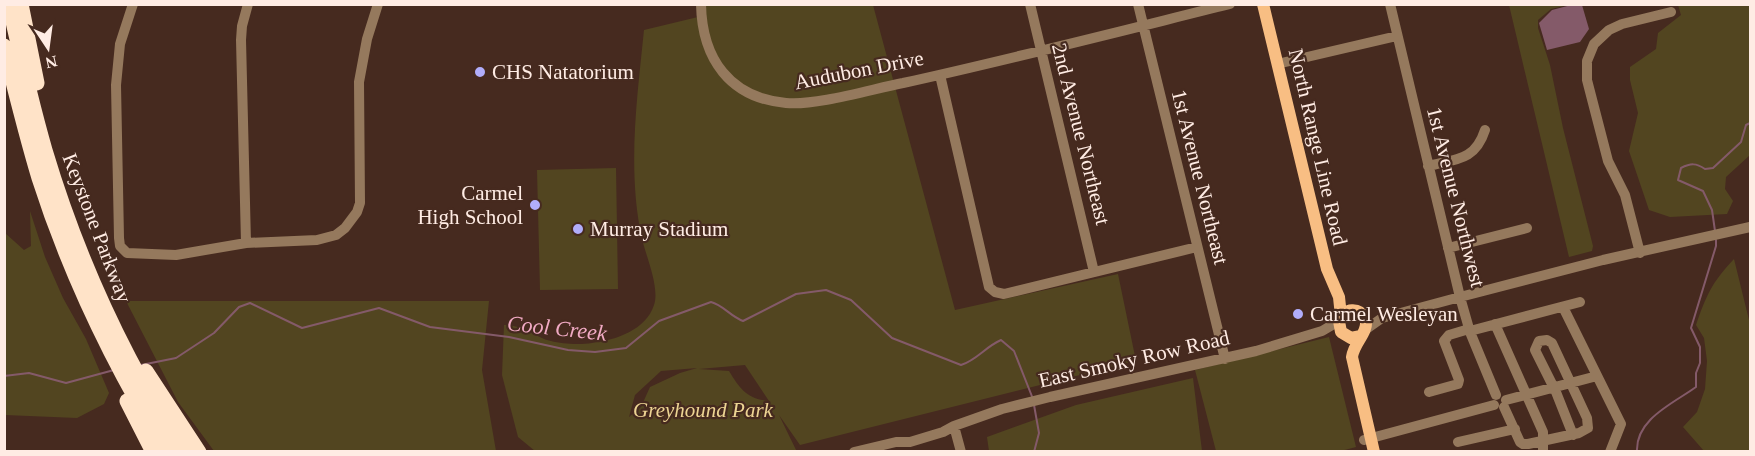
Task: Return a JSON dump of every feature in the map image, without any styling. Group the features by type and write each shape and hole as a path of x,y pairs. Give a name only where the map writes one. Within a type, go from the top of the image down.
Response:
{"highway":[{"name":"Keystone Parkway","path":"9,4 37,121 56,186 115,344"},
{"path":"21,4 56,186"},
{"name":"Keystone Parkway","path":"4,46 47,202 76,279 115,344"},
{"path":"4,86 23,144 47,202"},
{"path":"115,344 138,359 139,389 153,452"},
{"path":"115,344 139,389 167,452"},
{"path":"139,389 184,452"},
{"path":"139,389 199,452"}],"main road":[{"name":"North Range Line Road","path":"1263,4 1327,269 1339,297 1347,369 1367,443 1374,452"},
{"name":"North Range Line Road","path":"1339,297 1358,312"},
{"path":"1347,311 1358,312 1366,320 1363,333 1351,338 1342,326 1347,311"},
{"name":"North Range Line Road","path":"1363,333 1354,346 1352,361 1367,443"}],"street":[{"path":"133,4 120,44 116,85 119,238 120,246 127,253 150,255 197,252 246,243 320,239 336,235 345,228 357,212 360,203 359,82 367,39 378,4"},
{"path":"246,243 241,40 248,4"},
{"name":"Audubon Drive","path":"701,4 701,17 707,43 717,66 735,85 758,97 787,104 818,101 940,75 1230,4"},
{"name":"2nd Avenue Northeast","path":"1030,4 1094,272"},
{"name":"1st Avenue Northeast","path":"1138,4 1225,359"},
{"name":"1st Avenue Northwest","path":"1390,4 1469,330 1500,402 1515,429"},
{"path":"1639,250 1625,195 1608,161 1587,80 1587,61 1592,47 1600,36 1615,27 1671,12"},
{"path":"1277,64 1397,36"},
{"path":"940,75 989,287 995,292 1004,294 1197,248"},
{"path":"1428,166 1472,153 1479,145 1485,130"},
{"path":"1729,231 1750,222"},
{"path":"1363,333 1382,318 1639,250 1700,235 1750,227"},
{"path":"1448,248 1527,228"},
{"path":"1429,392 1458,384 1459,380 1444,341 1449,335 1580,302"},
{"path":"1563,307 1621,424 1610,452"},
{"path":"1358,312 1382,318"},
{"path":"1495,324 1543,432 1544,446"},
{"name":"East Smoky Row Road","path":"854,452 896,442 910,442 1010,407 1225,359 1342,326"},
{"path":"1458,442 1515,429 1523,444 1544,446 1583,432 1588,428 1587,418 1552,343 1541,339 1535,350 1554,387 1573,435"},
{"path":"1367,443 1527,394 1597,376"},
{"path":"954,426 961,452"}],"green space":[{"name":"Greyhound Park","path":"697,4 873,5 955,310 1118,274 1136,361 800,445 779,415 797,452 535,451 518,437 502,375 504,325 524,329 555,342 587,344 601,342 629,332 650,314 654,305 655,290 637,213 634,161 636,108 644,30 698,17","holes":["745,365 769,401 755,398 745,392 729,371 699,369","697,368 650,387 641,407 629,417 635,395 661,371"]},
{"path":"1509,5 1568,5 1551,9 1538,20 1538,28 1550,65 1563,128 1593,246 1592,251 1569,257"},
{"path":"1678,5 1750,5 1750,155 1726,177 1725,189 1733,201 1727,214 1670,217 1649,210 1629,151 1638,113 1630,80 1630,67 1656,49 1658,33 1681,15"},
{"name":"Murray Stadium","path":"616,168 618,289 540,290 537,170"},
{"path":"30,211 45,257 63,298 86,339 109,393 104,404 77,418 5,415 5,233 24,250 31,246"},
{"path":"1734,259 1750,324 1750,451 1704,451 1683,427 1697,412 1705,389 1707,361 1704,338 1696,325 1711,290"},
{"path":"126,301 489,301 482,370 496,451 214,451 178,402"},
{"path":"1329,337 1356,447 1337,452 1216,451 1195,370"},
{"path":"1193,378 1202,451 989,451 987,437 1076,405"}],"shaded area":[{"path":"1575,4 1582,5 1589,29 1580,42 1547,50 1539,23 1552,10"}],"waterway":[{"path":"1715,231 1712,210 1703,191 1678,180 1681,168 1693,164 1705,169 1713,168 1741,142 1746,125 1750,123"},
{"path":"1637,452 1638,440 1649,421 1696,387 1700,347 1691,328 1716,240"},
{"name":"Cool Creek","path":"141,365 176,358 214,333 239,307 250,303 302,328 379,308 430,327 509,337 568,350 595,352 626,348 659,321 711,302 743,321 796,294 826,290 851,300 892,338 961,365 1001,340 1014,351 1033,399"},
{"name":"Cool Creek","path":"4,376 29,373 66,383 114,370"},
{"name":"Cool Creek","path":"1034,405 1039,433 1034,452"}],"place":[{"name":"CHS Natatorium","path":"480,72"},
{"name":"Carmel High School","path":"535,205"},
{"name":"Murray Stadium","path":"578,229"},
{"name":"Carmel Wesleyan","path":"1298,314"}]}
